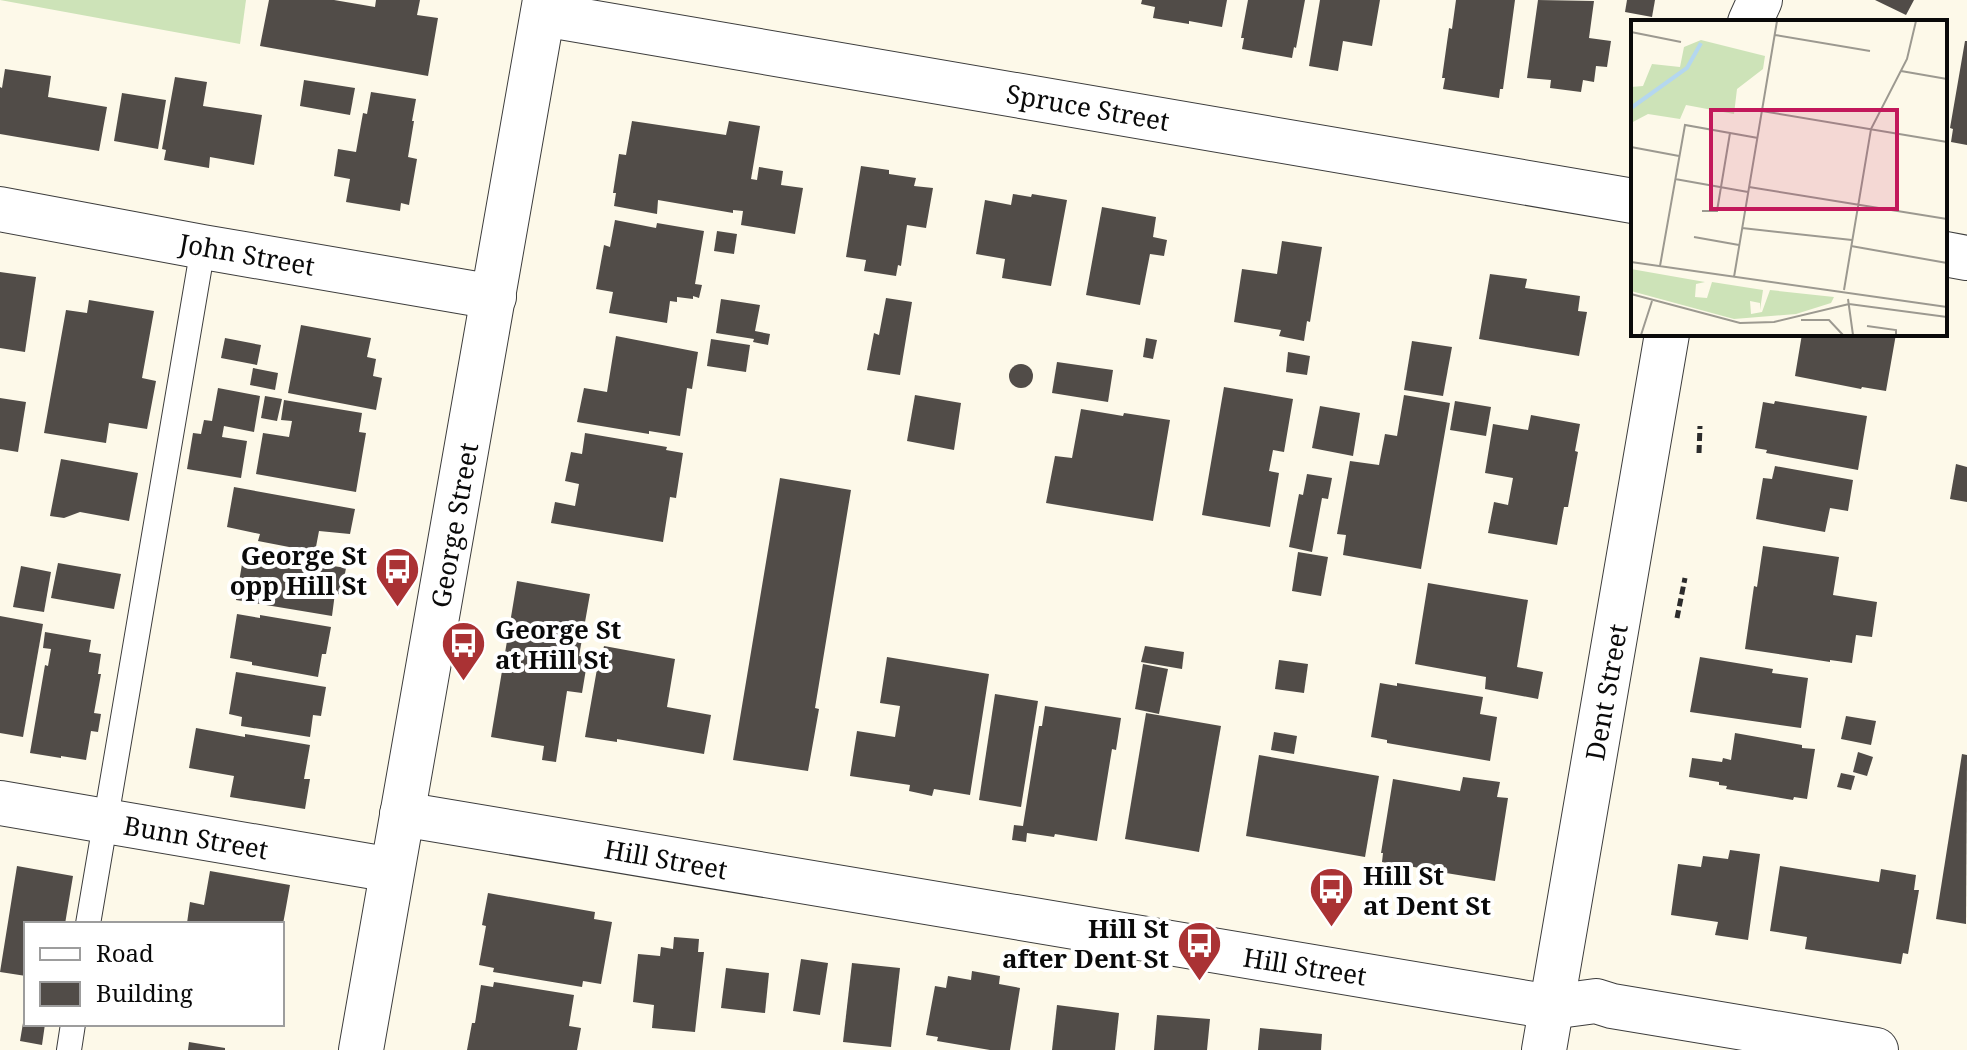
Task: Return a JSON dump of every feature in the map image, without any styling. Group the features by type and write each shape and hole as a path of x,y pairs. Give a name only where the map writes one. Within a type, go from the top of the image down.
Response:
{"street":[{"path":"1751,20 1760,0"},
{"name":"Spruce Street","path":"544,7 1631,201"},
{"name":"George Street","path":"361,1050 544,7"},
{"name":"John Street","path":"0,209 494,297"},
{"path":"1947,254 1967,258"},
{"name":"Dent Street","path":"1544,1050 1667,336"},
{"name":"Bunn Street","path":"0,803 392,870"},
{"name":"Hill Street","path":"402,814 1551,1007 1596,1001 1876,1050"}],"lane":[{"path":"88,922 203,247"},
{"path":"69,1050 73,1026"}],"path":[{"path":"1699,453 1700,424"},
{"path":"1677,618 1685,578"}],"green space":[{"path":"0,0 246,0 240,44"}],"building":[{"path":"269,0 334,0 375,7 376,0 420,0 417,15 438,18 428,76 260,46"},
{"path":"1142,0 1227,0 1222,27 1153,18 1155,7 1141,4"},
{"path":"1248,0 1305,0 1292,58 1242,49"},
{"path":"1320,0 1380,0 1372,46 1343,41 1338,71 1309,66"},
{"path":"1456,0 1515,0 1503,89 1500,89 1499,98 1443,89 1449,28 1452,29"},
{"path":"1538,0 1594,1 1589,38 1611,41 1607,67 1596,66 1594,82 1583,80 1581,92 1550,88 1551,80 1527,78"},
{"path":"1627,0 1655,0 1652,17 1625,12"},
{"path":"1875,0 1914,0 1906,15"},
{"path":"1965,41 1967,145 1951,142 1953,129 1950,128"},
{"path":"5,69 51,76 48,97 107,107 99,151 0,134 0,87"},
{"path":"175,77 207,82 203,106 262,115 254,165 210,157 209,168 164,160 166,150 162,149"},
{"path":"304,80 355,88 350,115 300,106"},
{"path":"371,92 416,99 408,157 417,159 409,205 401,203 400,211 346,202 350,179 334,176 338,149 356,152 363,113 367,114"},
{"path":"122,93 166,100 158,149 114,141"},
{"path":"632,121 726,135 729,121 760,126 751,179 757,180 759,167 783,171 781,185 803,188 795,234 741,225 743,211 733,210 733,213 658,200 657,214 614,206 619,154 626,155"},
{"path":"861,166 916,178 914,186 933,188 926,228 907,225 901,266 898,265 896,276 864,271 866,260 846,257"},
{"path":"1013,194 1067,200 1051,286 1002,278 1005,259 976,254 985,200 1011,205"},
{"path":"1102,207 1156,217 1153,237 1167,240 1164,256 1150,254 1140,305 1086,295"},
{"path":"615,220 656,228 657,223 704,231 695,284 702,285 699,298 677,297 677,302 670,301 667,323 609,313 613,292 596,289 604,245 610,247"},
{"path":"717,231 737,234 734,254 714,251"},
{"path":"1282,241 1322,247 1304,341 1279,336 1281,330 1234,322 1242,269 1277,274"},
{"path":"0,272 36,277 25,352 0,348"},
{"path":"1490,274 1527,279 1525,288 1580,296 1578,311 1587,312 1579,356 1479,339"},
{"path":"886,298 912,302 900,375 867,370 874,333 879,335"},
{"path":"721,299 760,305 755,331 770,334 768,345 753,342 754,339 716,333"},
{"path":"89,300 154,311 142,378 156,381 147,429 109,423 106,443 44,433 66,310 87,313"},
{"path":"301,325 371,338 367,357 376,359 373,376 382,378 376,410 288,393"},
{"path":"616,336 698,352 692,389 687,388 680,436 577,422 584,388 607,392"},
{"path":"1802,336 1896,336 1886,391 1795,376"},
{"path":"225,338 261,345 257,365 221,358"},
{"path":"1146,338 1157,340 1153,359 1143,357"},
{"path":"711,339 750,345 746,372 707,366"},
{"path":"1412,341 1452,347 1443,396 1404,390"},
{"path":"1288,352 1310,356 1307,375 1286,372"},
{"path":"1057,362 1113,370 1108,402 1052,393"},
{"path":"1021,364 1030,367 1033,376 1030,385 1021,388 1012,385 1009,376 1012,367"},
{"path":"253,368 278,373 275,390 250,385"},
{"path":"1224,387 1293,399 1284,452 1273,450 1269,471 1279,473 1270,527 1202,515"},
{"path":"218,388 260,396 254,432 224,426 222,437 247,441 241,478 187,469 193,433 201,434 204,420 212,421"},
{"path":"915,395 961,403 954,450 907,441"},
{"path":"1404,395 1450,403 1421,569 1343,555 1346,535 1337,534 1350,461 1379,465 1385,434 1397,436"},
{"path":"265,396 282,399 277,421 261,418"},
{"path":"0,398 26,402 18,452 0,449"},
{"path":"284,400 362,413 359,432 366,433 356,492 256,474 263,433 289,437 292,421 281,420"},
{"path":"1455,401 1491,407 1486,436 1450,430"},
{"path":"1775,401 1867,416 1858,470 1766,453 1767,450 1755,448 1763,402 1774,404"},
{"path":"1320,406 1360,413 1353,456 1312,448"},
{"path":"1081,409 1170,420 1153,521 1046,503 1055,456 1072,458"},
{"path":"1531,415 1580,424 1568,507 1564,507 1557,545 1488,533 1494,502 1508,505 1513,478 1485,473 1493,424 1528,430"},
{"path":"585,433 667,447 666,450 683,453 676,498 670,497 663,542 551,523 555,502 575,506 579,484 565,481 571,452 582,454"},
{"path":"61,459 138,473 129,521 80,512 64,518 50,516"},
{"path":"1956,464 1967,467 1967,502 1950,499"},
{"path":"1775,466 1853,480 1848,511 1830,508 1825,532 1756,519 1763,478 1772,479"},
{"path":"1307,474 1332,478 1328,499 1322,498 1312,552 1289,547 1299,494 1303,495"},
{"path":"780,478 851,490 815,708 819,709 808,771 733,760"},
{"path":"234,487 355,509 350,534 319,531 315,552 258,541 260,534 227,527"},
{"path":"1763,546 1839,557 1833,595 1877,602 1872,637 1856,635 1852,663 1745,649"},
{"path":"244,552 346,568 341,595 335,593 332,616 236,600"},
{"path":"1298,552 1328,557 1321,596 1292,591"},
{"path":"58,563 121,574 114,609 51,598"},
{"path":"21,566 51,572 44,612 13,607"},
{"path":"517,581 590,594 579,656 588,657 582,693 567,691 556,762 542,760 544,746 491,737"},
{"path":"1428,583 1528,600 1517,667 1543,672 1538,699 1485,689 1486,677 1415,664"},
{"path":"237,614 331,627 318,677 230,658"},
{"path":"0,616 43,624 23,737 0,733"},
{"path":"45,632 91,640 89,652 101,654 94,713 101,714 98,732 91,731 86,760 30,753 45,665 48,666 51,649 43,648"},
{"path":"604,646 675,659 667,707 711,715 704,754 617,739 617,742 585,737"},
{"path":"1145,646 1184,652 1182,669 1141,662"},
{"path":"887,657 989,674 970,795 934,789 932,796 909,791 910,785 850,776 857,731 895,737 900,706 880,703"},
{"path":"1700,657 1808,678 1801,728 1690,712"},
{"path":"1279,660 1308,664 1304,693 1275,689"},
{"path":"1143,664 1168,669 1159,714 1135,709"},
{"path":"236,672 326,687 321,716 313,715 310,737 241,726 242,717 229,714"},
{"path":"1380,683 1483,697 1480,714 1497,717 1490,761 1387,743 1387,740 1371,737"},
{"path":"995,694 1038,701 1021,807 979,800"},
{"path":"1045,706 1121,718 1116,750 1112,749 1097,841 1027,833 1026,842 1012,840 1014,825 1023,826"},
{"path":"1146,713 1221,726 1199,852 1125,839"},
{"path":"1846,716 1876,721 1871,745 1841,739"},
{"path":"196,728 310,745 304,779 310,779 305,809 230,797 234,776 189,768"},
{"path":"1274,732 1297,736 1294,754 1271,750"},
{"path":"1735,733 1815,749 1807,799 1794,797 1793,800 1726,789 1727,786 1719,785 1719,782 1689,777 1692,758 1722,762 1723,758 1731,760"},
{"path":"1858,752 1873,757 1867,776 1853,772"},
{"path":"1962,754 1967,755 1966,924 1936,919"},
{"path":"1259,755 1379,776 1365,857 1246,836"},
{"path":"1841,773 1855,776 1851,790 1837,787"},
{"path":"1463,777 1500,782 1497,797 1508,798 1495,881 1420,871 1420,868 1382,862 1393,779 1460,791"},
{"path":"1730,850 1760,854 1748,940 1715,935 1718,922 1671,915 1678,864 1701,867 1703,856 1728,859"},
{"path":"17,866 73,876 65,922 24,922 24,976 0,972"},
{"path":"1780,866 1879,882 1881,869 1916,875 1914,890 1919,890 1908,954 1903,953 1901,964 1805,949 1807,937 1770,931"},
{"path":"210,871 290,885 283,922 187,922 190,902 204,905"},
{"path":"488,893 595,912 594,919 612,922 601,984 583,981 582,987 493,972 494,968 479,965"},
{"path":"674,937 699,939 698,952 704,952 695,1032 652,1028 654,1005 633,1002 638,954 660,956 661,947 673,949"},
{"path":"801,959 828,963 820,1015 793,1011"},
{"path":"852,963 900,968 891,1047 843,1042"},
{"path":"726,968 769,973 765,1013 721,1008"},
{"path":"972,971 1000,976 999,984 1020,988 1010,1050 990,1050 937,1041 938,1037 926,1035 935,986 946,988 948,976 971,980"},
{"path":"494,982 574,995 569,1026 581,1028 577,1050 467,1050 481,985 493,987"},
{"path":"1057,1005 1119,1013 1115,1050 1052,1050"},
{"path":"1157,1015 1210,1019 1207,1050 1154,1050"},
{"path":"24,1017 24,1026 45,1026 42,1045 20,1041"},
{"path":"1260,1028 1322,1034 1321,1050 1258,1050"},
{"path":"189,1042 225,1048 225,1050 188,1050"}],"place":[{"name":"George St opp Hill St","path":"398,609"},
{"name":"George St at Hill St","path":"464,683"},
{"name":"Hill St at Dent St","path":"1332,929"},
{"name":"Hill St after Dent St","path":"1200,982"}]}
